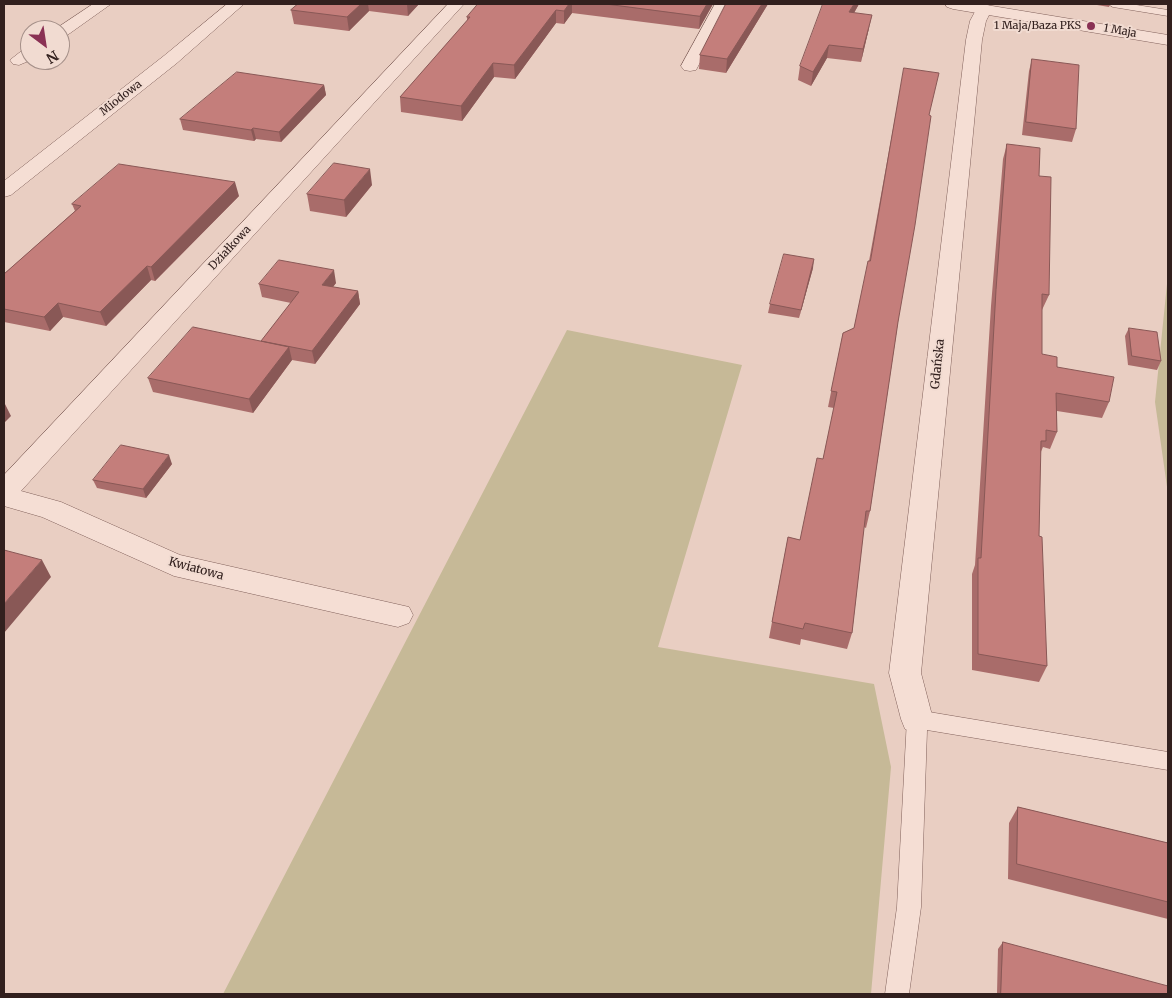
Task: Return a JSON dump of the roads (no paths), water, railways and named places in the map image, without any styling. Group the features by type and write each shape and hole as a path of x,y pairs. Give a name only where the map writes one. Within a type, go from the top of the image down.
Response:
{"street":[{"path":"70,26 103,4"},
{"name":"Miodowa","path":"4,191 236,4"},
{"name":"Działkowa","path":"4,492 456,4"},
{"path":"690,66 723,4"},
{"name":"1 Maja","path":"954,4 985,6 1168,40"},
{"name":"Gdańska","path":"917,719 904,673 974,40 978,21 985,6"},
{"name":"Kwiatowa","path":"4,496 52,509 174,565 398,615"}],"lane":[{"path":"1113,4 1168,13"},
{"path":"897,994 909,907 917,719 1168,761"}],"place":[{"name":"1 Maja/Baza PKS","path":"1091,26"}]}
